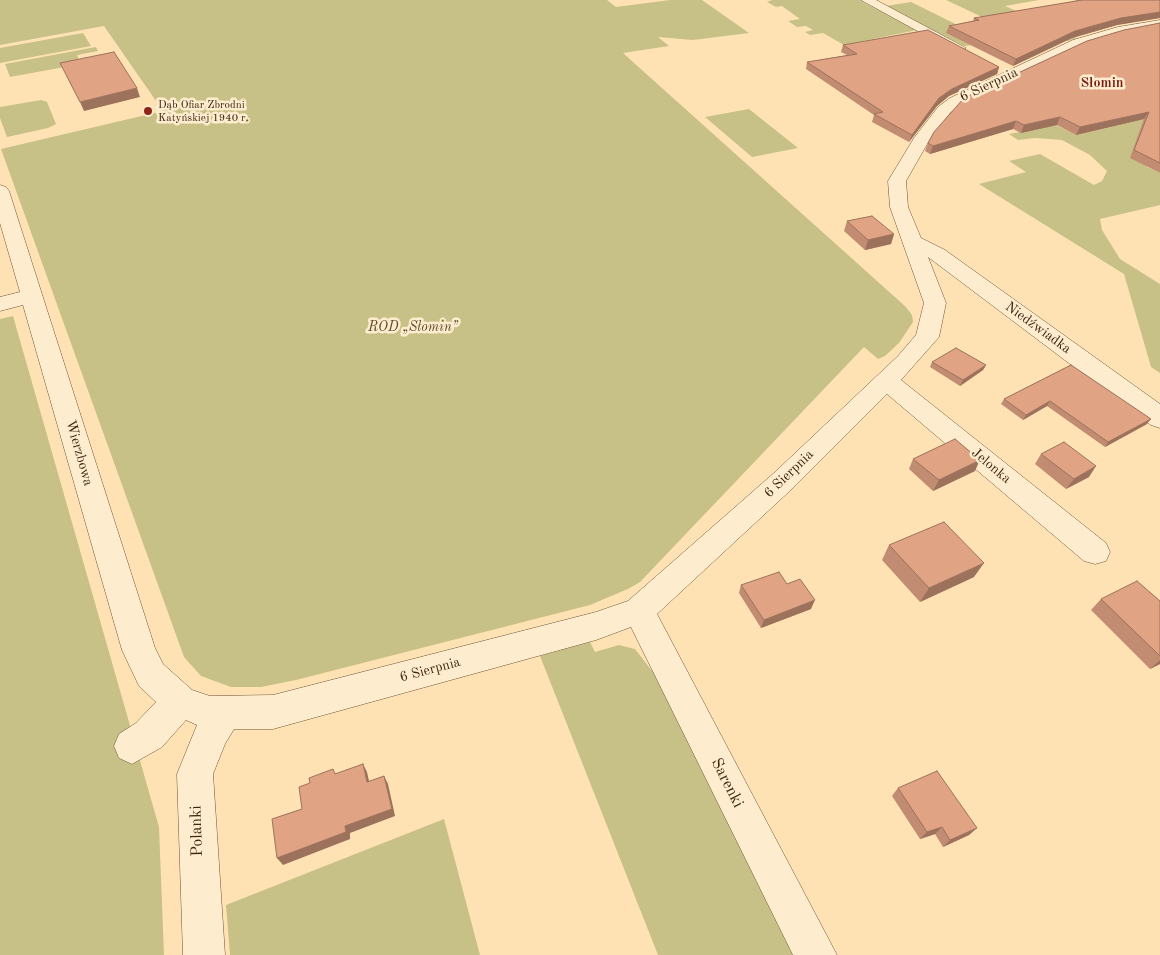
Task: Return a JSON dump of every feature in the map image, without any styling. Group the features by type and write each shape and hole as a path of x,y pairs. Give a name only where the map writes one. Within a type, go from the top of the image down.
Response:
{"street":[{"path":"867,0 971,54"},
{"name":"6 Sierpnia","path":"180,702 210,713 273,712 596,626 639,611 784,480 922,344 930,330 933,297 899,207 897,181 918,145 950,104 1005,71 1083,41 1118,31 1160,24"},
{"name":"Wierzbowa","path":"0,191 139,650 151,675 180,702"},
{"name":"Niedźwiadka","path":"913,242 938,254 1152,411 1160,419"},
{"path":"0,304 32,296"},
{"name":"Jelonka","path":"885,382 899,390 1095,552"},
{"name":"Sarenki","path":"639,611 816,955"},
{"path":"132,746 149,735 180,702"},
{"name":"Polanki","path":"204,955 195,774 211,734 224,714"}],"green space":[{"name":"ROD „Słomin”","path":"0,0 607,0 616,7 670,0 702,0 749,33 693,40 658,37 669,46 623,53 906,307 912,315 913,322 899,343 885,356 878,359 864,347 640,582 628,589 590,605 296,680 261,687 231,687 201,676 184,657 1,149 163,111 104,26 0,45"},
{"path":"772,0 859,0 917,30 844,45 823,33 810,35 805,32 813,30 806,26 797,27 788,21 800,19 782,6 776,7 767,2"},
{"path":"946,0 1039,0 1005,6 1077,38 1068,41 1023,21 999,25"},
{"path":"911,2 994,43 964,46 886,6"},
{"path":"83,33 91,46 0,63 0,48"},
{"path":"96,47 98,51 77,55 81,64 10,77 5,64"},
{"path":"41,100 47,102 56,124 48,128 7,137 0,118 0,107"},
{"path":"1160,108 1147,167 1160,173 1160,205 1100,219 1102,230 1120,259 1160,284 1160,373 1151,367 1124,274 979,184 1026,172 1009,161 1040,154 1094,185 1102,181 1107,171 1090,155 1062,140 1035,138 1018,140 1009,134 1056,125 1076,135 1111,127"},
{"path":"749,109 798,148 752,157 705,117"},
{"path":"13,316 159,827 164,955 0,955 0,319"},
{"path":"590,642 595,652 619,645 635,649 663,685 800,955 658,955 540,656"},
{"path":"444,819 480,955 230,955 226,905"}],"building":[{"path":"1082,0 1160,0 1160,12 1121,18 1075,31 1016,59 949,26 979,20 974,18"},
{"path":"1160,23 1160,163 1134,150 1149,112 1080,127 1060,117 1024,125 1016,121 933,146 928,143 934,132 964,98 1087,41 1124,30"},
{"path":"928,30 999,67 952,89 939,98 912,135 874,114 883,112 807,62 857,54 843,45"},
{"path":"114,52 137,88 80,102 60,63"},
{"path":"872,216 894,234 868,240 847,221"},
{"path":"956,348 986,365 963,380 932,362"},
{"path":"1071,365 1151,419 1108,442 1050,401 1026,415 1004,399"},
{"path":"955,439 980,460 939,480 913,459"},
{"path":"1064,442 1096,466 1074,479 1041,454"},
{"path":"944,522 984,563 929,588 889,545"},
{"path":"779,572 787,584 800,579 815,600 764,620 741,585"},
{"path":"1137,581 1160,601 1160,656 1101,599"},
{"path":"363,764 367,782 384,776 392,809 345,826 346,832 277,858 272,819 302,809 299,787 310,783 309,778 333,769 335,774"},
{"path":"937,771 977,828 950,840 942,827 927,832 898,788"}],"place":[{"name":"Dąb Ofiar Zbrodni Katyńskiej 1940 r.","path":"148,111"}],"district":[{"name":"Słomin","path":"1102,83"}]}
